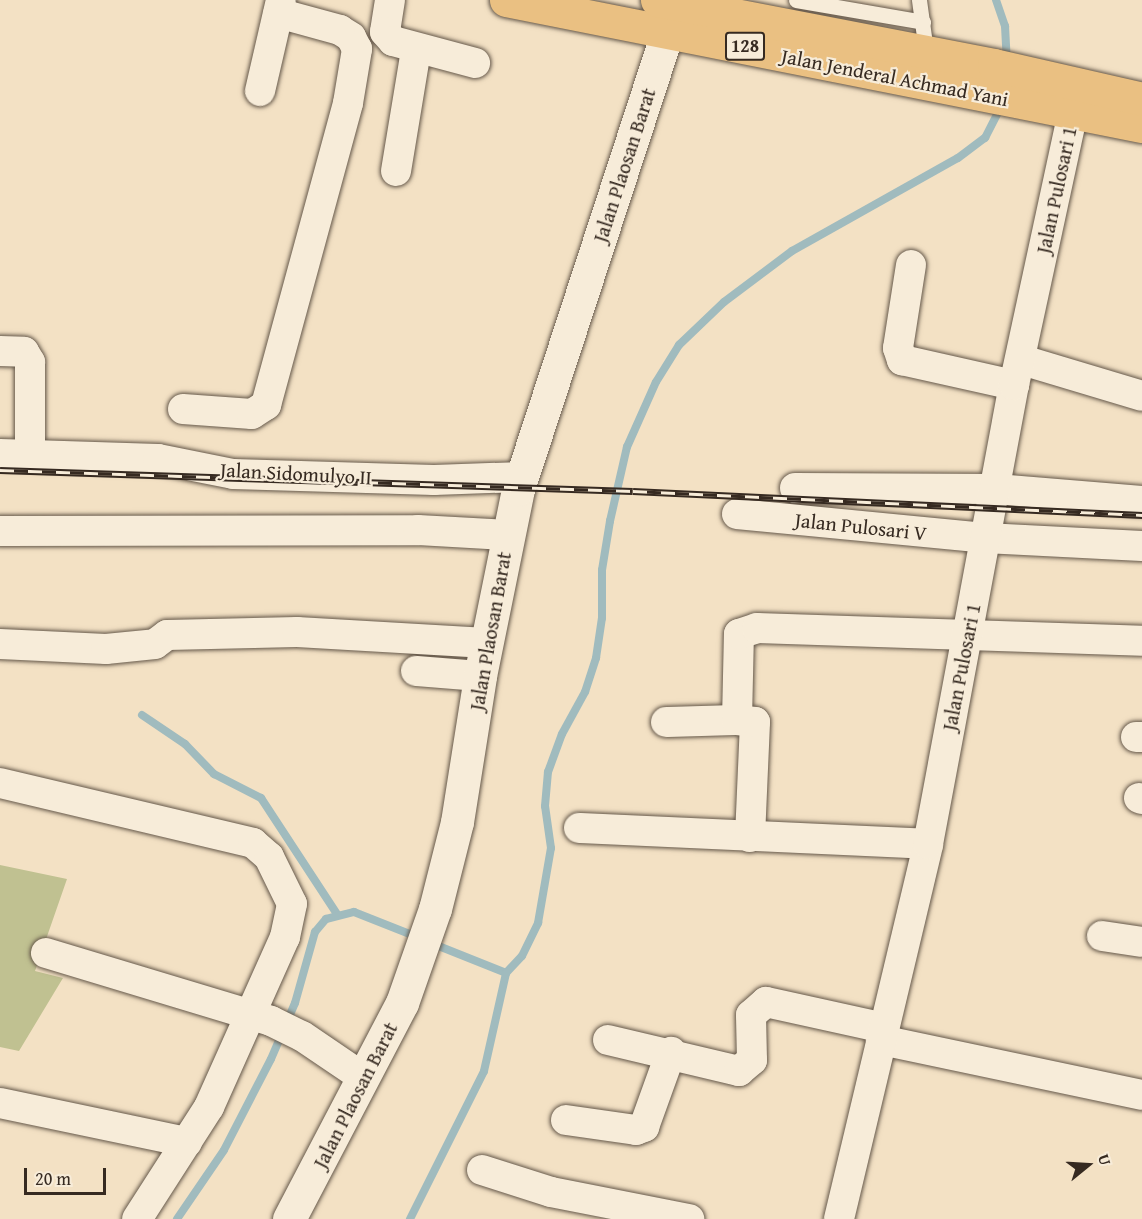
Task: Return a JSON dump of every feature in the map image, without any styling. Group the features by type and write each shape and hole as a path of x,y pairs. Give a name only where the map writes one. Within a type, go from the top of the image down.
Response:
{"main road":[{"name":"Jalan Jenderal Achmad Yani","path":"506,0 663,8 764,10 924,37 989,80"},
{"name":"Jalan Jenderal Achmad Yani","path":"663,8 1039,90 1142,99"},
{"name":"Jalan Jenderal Achmad Yani","path":"1039,90 1073,112 1142,126"}],"street":[{"path":"390,0 385,32 393,41 416,50 475,63"},
{"path":"183,409 252,414 266,405 348,103 357,49 351,37 340,30 279,6 260,91"},
{"name":"Jalan Plaosan Barat","path":"289,1219 364,1078 414,973 435,909 457,822 480,676 522,477 663,8"},
{"path":"396,171 416,50"},
{"name":"Jalan Pulosari 1","path":"839,1219 928,844 985,538 1073,112"},
{"path":"910,264 898,348 902,360 1018,373 1142,396"},
{"path":"0,351 24,352 30,362 30,454"},
{"name":"Jalan Sidomulyo II","path":"0,453 158,459 233,474 446,480 522,477"},
{"path":"795,488 996,489 1142,501"},
{"name":"Jalan Pulosari V","path":"737,514 985,538 1142,546"},
{"path":"0,531 417,530 508,535"},
{"path":"737,720 739,634 757,628 1142,641"},
{"path":"0,644 106,649 155,644 168,635 297,632 487,643"},
{"path":"416,671 480,676"},
{"path":"666,722 737,720 755,722 750,837"},
{"path":"0,783 253,843 269,857 292,904 285,937 277,1025 209,1107 137,1219"},
{"path":"579,828 928,844"},
{"path":"1102,936 1142,942"},
{"path":"46,953 277,1025 364,1078"},
{"path":"608,1040 671,1052 734,1071 744,1069 752,1060 751,1015 766,1002 883,1034 1142,1095"},
{"path":"566,1120 636,1130 644,1127 671,1052"},
{"path":"0,1103 187,1142"},
{"path":"482,1170 551,1192 689,1219"}],"lane":[{"path":"795,0 924,37 919,0"}],"green space":[{"path":"0,865 67,879 35,971 63,978 19,1051 0,1047"}],"waterway":[{"path":"996,0 1005,26 1007,61"},
{"path":"410,1219 484,1071 506,973 522,956 538,923 551,848 545,806 548,772 562,734 585,692 596,658 602,618 602,570 610,521 627,447 656,382 679,345 724,302 792,251 958,158 985,138 1001,106"},
{"path":"142,715 185,744 214,774 261,798 337,914"},
{"path":"177,1219 224,1150 271,1059 295,1003 315,932 326,919 354,912 417,937"},
{"path":"431,943 506,973"}],"railway":[{"path":"0,470 633,491 1142,515"}]}
